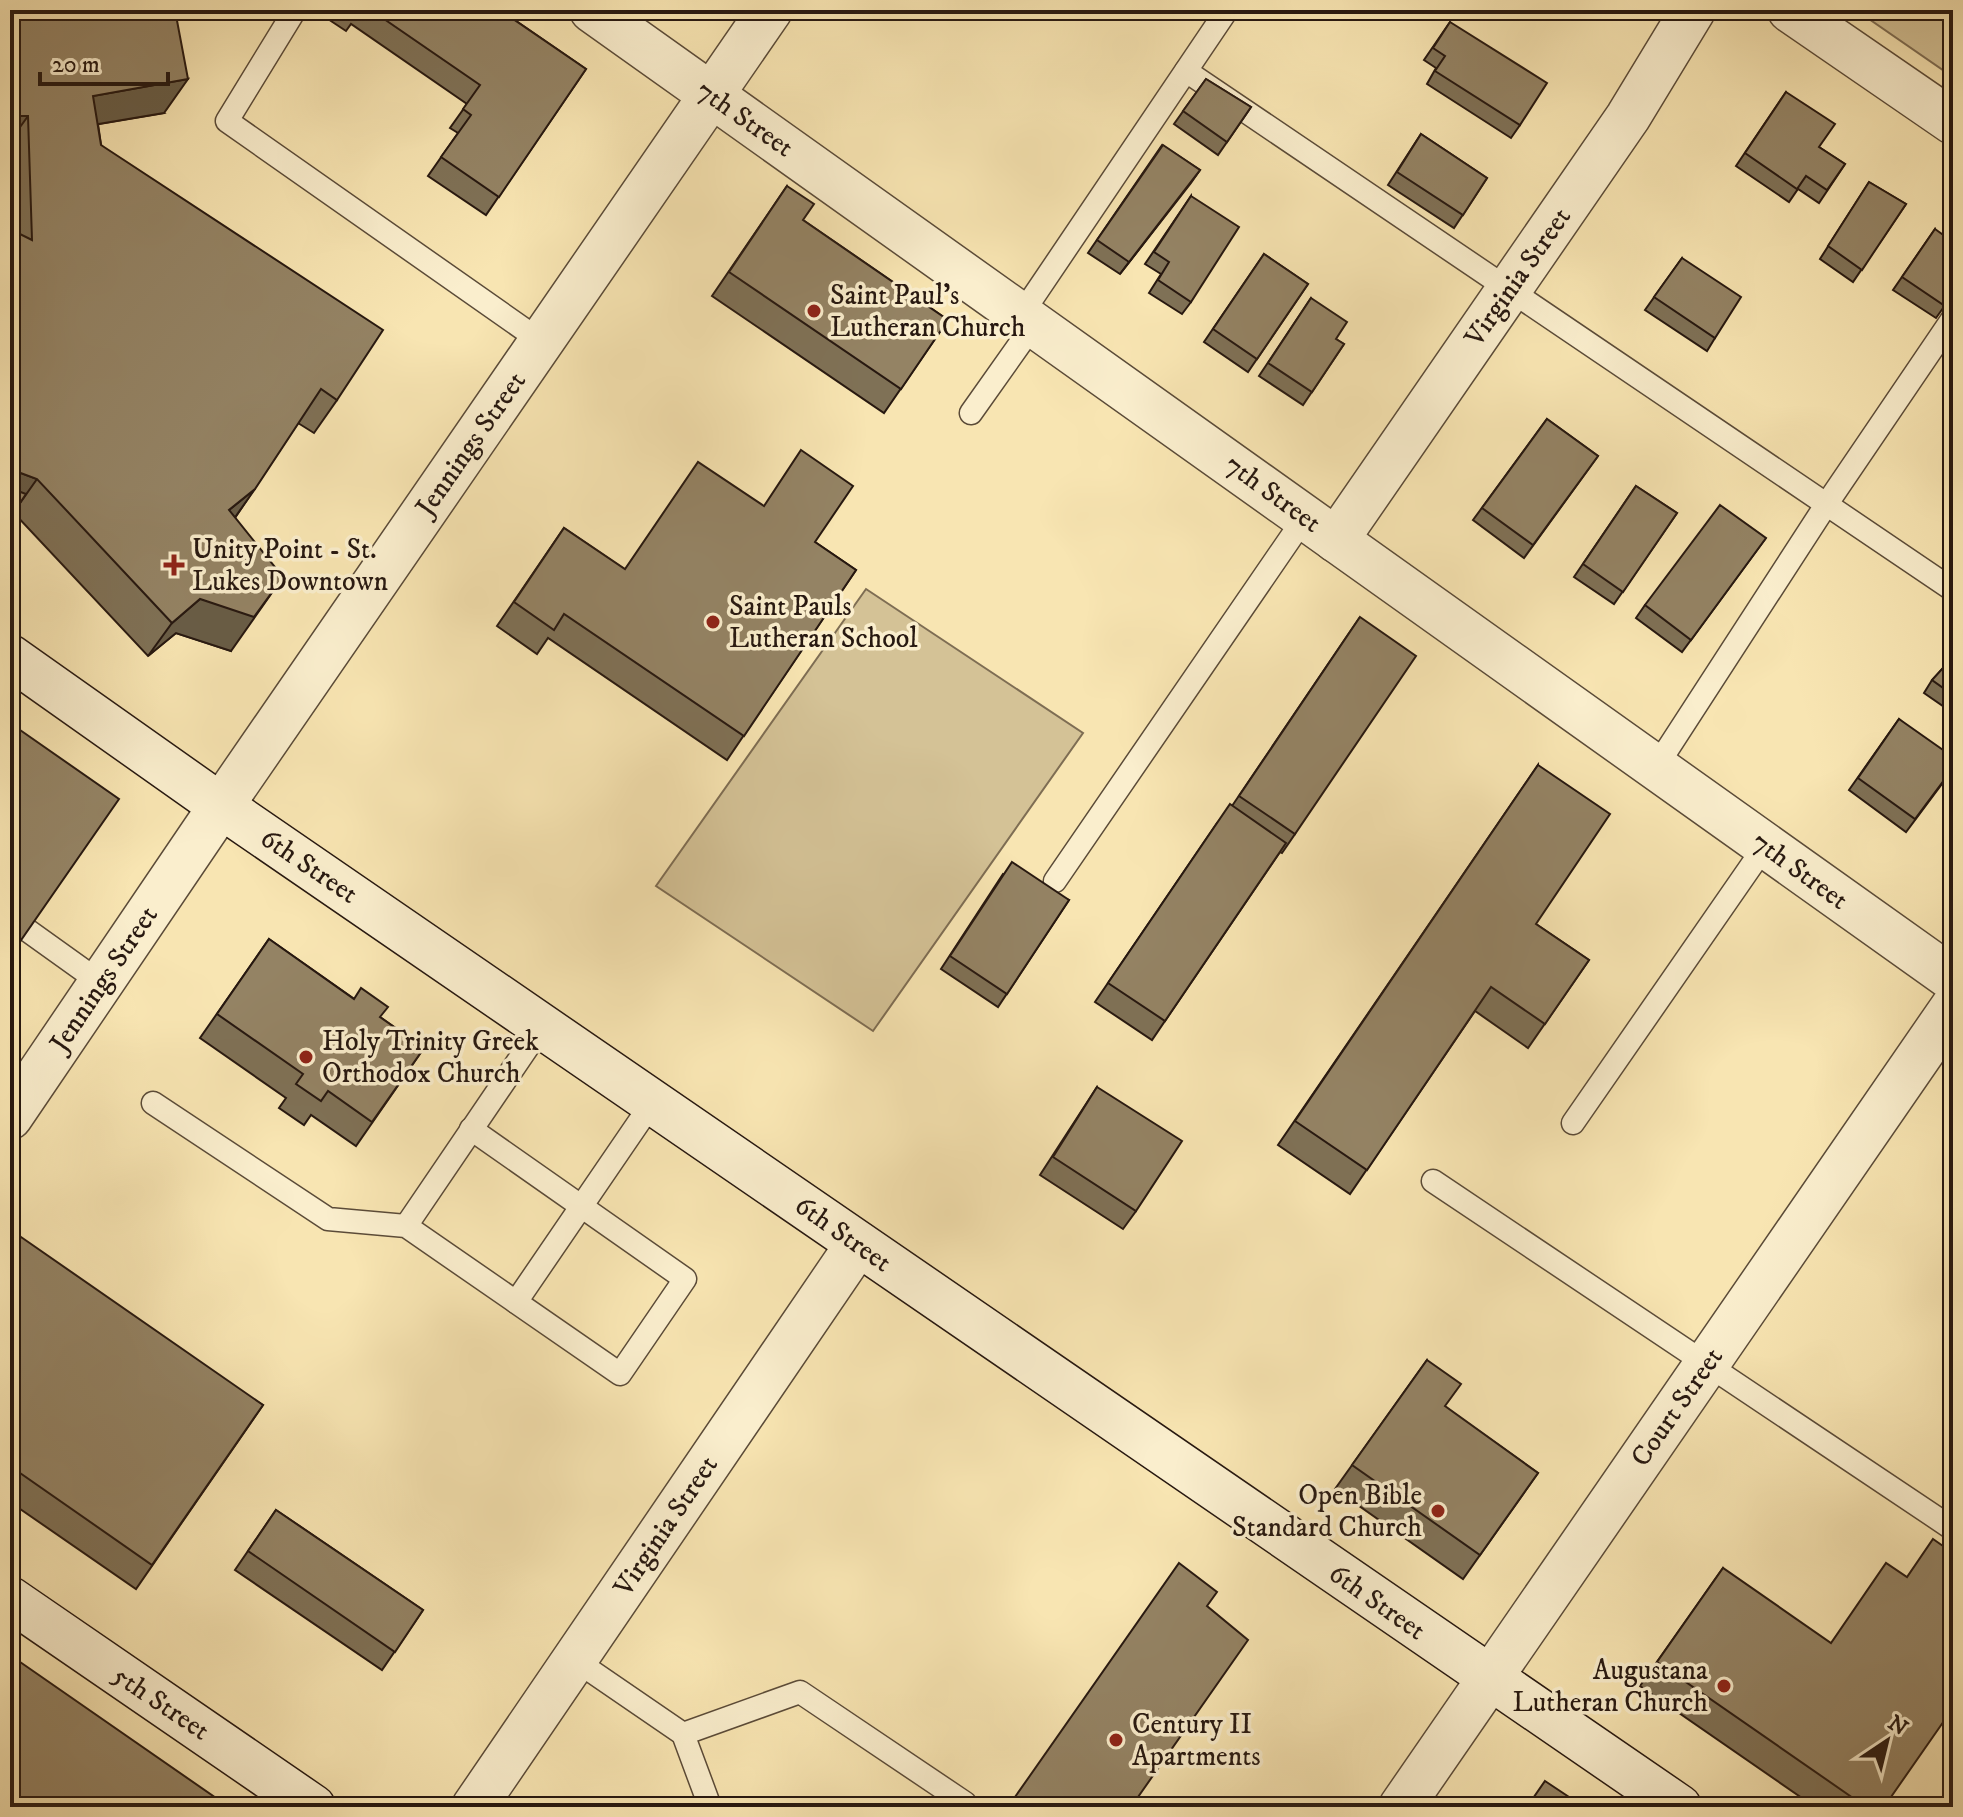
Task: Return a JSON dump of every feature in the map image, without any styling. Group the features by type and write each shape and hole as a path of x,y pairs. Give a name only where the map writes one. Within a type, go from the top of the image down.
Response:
{"street":[{"name":"7th Street","path":"592,10 1953,979"},
{"name":"Jennings Street","path":"10,1117 770,10"},
{"name":"Virginia Street","path":"1321,529 1510,290 1628,117 1693,10"},
{"path":"1790,10 1953,122"},
{"name":"6th Street","path":"10,657 652,1103 1679,1807"},
{"name":"Court Street","path":"1401,1807 1953,1007"},
{"name":"Virginia Street","path":"474,1807 858,1244"},
{"name":"5th Street","path":"10,1599 313,1807"}],"lane":[{"path":"295,10 227,121 542,342"},
{"path":"971,413 1227,10"},
{"path":"1186,71 1953,590"},
{"path":"1656,767 1826,505 1953,318"},
{"path":"1055,881 1321,529"},
{"path":"1573,1123 1765,846"},
{"path":"27,930 101,983"},
{"path":"406,1226 542,1026"},
{"path":"153,1103 328,1219 406,1226 620,1374 685,1279 471,1129"},
{"path":"516,1302 652,1103"},
{"path":"1433,1181 1953,1529"},
{"path":"575,1660 683,1734 709,1804 713,1807"},
{"path":"683,1734 800,1692 966,1806"}],"shaded area":[{"path":"1856,10 1953,10 1953,77"},
{"path":"866,589 1083,733 873,1031 656,886"}],"building":[{"path":"10,10 175,10 188,79 93,96 101,145 383,330 337,400 321,389 255,489 229,510 283,577 254,617 200,599 172,623 37,479 10,469 10,229 32,240 28,116 10,114"},
{"path":"371,10 500,10 586,69 499,197 441,157 471,115 463,109 480,85"},
{"path":"1450,22 1547,83 1520,125 1435,71 1445,56 1433,48"},
{"path":"1206,79 1251,107 1227,142 1183,111"},
{"path":"1786,92 1835,124 1819,147 1845,164 1827,190 1806,176 1797,189 1745,153"},
{"path":"1421,134 1487,178 1463,215 1397,172"},
{"path":"1163,145 1200,170 1129,262 1097,240"},
{"path":"1869,182 1906,204 1862,270 1828,246"},
{"path":"787,186 814,204 803,220 948,320 901,389 729,272"},
{"path":"1191,196 1239,227 1191,302 1158,280 1169,262 1154,252"},
{"path":"1935,229 1953,242 1953,294 1945,306 1902,277"},
{"path":"1264,254 1308,284 1257,359 1213,329"},
{"path":"1682,258 1741,297 1715,338 1654,297"},
{"path":"1311,298 1347,322 1336,339 1344,344 1312,392 1268,363"},
{"path":"1547,419 1598,456 1533,545 1482,508"},
{"path":"801,450 853,486 815,542 856,570 744,736 564,614 554,630 514,602 564,528 625,569 698,462 764,506"},
{"path":"1636,486 1677,513 1623,592 1583,564"},
{"path":"10,488 26,494 10,518"},
{"path":"1720,505 1766,538 1691,640 1645,605"},
{"path":"1360,617 1416,656 1295,834 1239,796"},
{"path":"1953,657 1953,695 1932,680"},
{"path":"1899,719 1953,757 1953,768 1915,819 1858,778"},
{"path":"10,723 119,799 10,956"},
{"path":"1538,765 1610,814 1536,924 1589,960 1545,1024 1491,987 1367,1170 1295,1121"},
{"path":"1230,804 1286,843 1165,1021 1108,983"},
{"path":"1012,862 1069,900 1007,994 950,956"},
{"name":"Holy Trinity Greek Orthodox Church","path":"269,939 354,999 361,988 388,1007 380,1017 424,1048 372,1122 328,1091 321,1101 296,1084 303,1074 217,1014"},
{"path":"1097,1087 1182,1141 1136,1211 1053,1157"},
{"path":"21,1237 263,1405 152,1565 10,1466 10,1253"},
{"path":"1427,1360 1461,1384 1445,1406 1538,1473 1480,1555 1352,1465"},
{"path":"276,1510 423,1610 395,1652 248,1551"},
{"path":"1933,1539 1953,1553 1953,1708 1884,1807 1866,1807 1657,1662 1723,1568 1831,1643 1886,1563 1907,1577"},
{"name":"Century II Apartments","path":"1179,1563 1217,1592 1207,1606 1248,1640 1131,1807 1008,1807"},
{"path":"10,1655 229,1807 10,1807"},
{"path":"1545,1781 1584,1807 1527,1807"}],"place":[{"name":"Saint Paul's Lutheran Church","path":"814,311"},
{"name":"Unity Point - St. Lukes Downtown","path":"174,565"},
{"name":"Saint Pauls Lutheran School","path":"713,622"},
{"name":"Holy Trinity Greek Orthodox Church","path":"306,1057"},
{"name":"Open Bible Standard Church","path":"1438,1511"},
{"name":"Augustana Lutheran Church","path":"1724,1686"},
{"name":"Century II Apartments","path":"1116,1740"}]}
